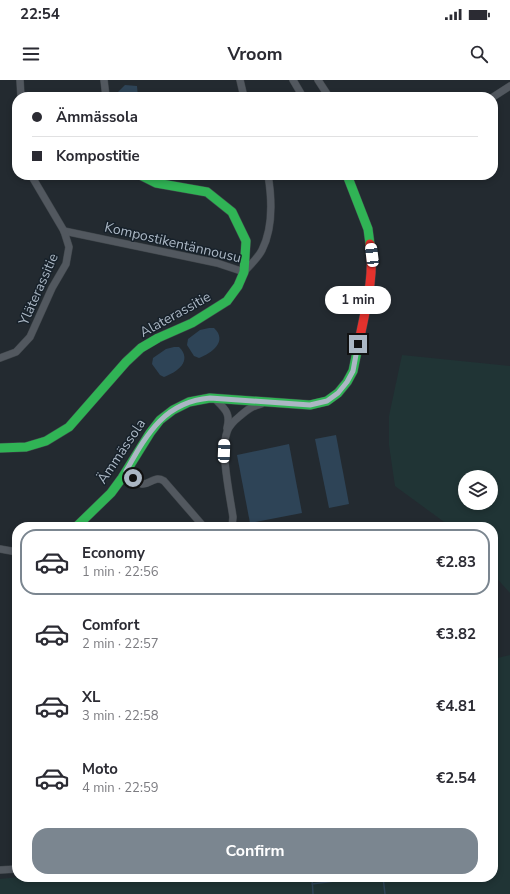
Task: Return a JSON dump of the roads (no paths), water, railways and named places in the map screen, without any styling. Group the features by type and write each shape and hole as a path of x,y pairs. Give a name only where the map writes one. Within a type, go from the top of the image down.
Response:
{"street":[{"path":"20,80 21,92"},
{"path":"104,80 105,92"},
{"path":"240,80 243,92"},
{"path":"293,80 300,92"},
{"path":"318,80 326,92"},
{"path":"498,94 510,86"},
{"name":"Yläterassitie","path":"0,358 16,352 30,337 52,288 66,264 69,248 64,231 34,180"},
{"name":"Alaterassitie","path":"0,448 26,447 46,441 69,427 126,362 141,348 158,338 192,323 226,301 238,286 244,272 246,241 232,212 207,192 156,183 150,180"},
{"name":"Kompostikentännousu","path":"64,231 209,261 244,272 253,263 262,250 268,231 271,191 269,180"},
{"name":"Ämmässola","path":"81,522 111,493 157,423 166,414 176,408 199,399 214,398 310,405 327,401 338,393 347,382 353,371 370,287 372,255 368,229 348,180"},
{"path":"214,398 222,406 228,415 229,420 224,451 232,522"},
{"path":"227,430 246,410 254,405 268,403"},
{"path":"126,471 140,484 145,484 157,479 164,481 200,522"},
{"path":"0,549 12,551"},
{"path":"0,870 12,869"}],"water":[{"path":"125,85 137,86 138,92 118,92"},
{"path":"214,328 218,333 219,342 217,346 204,356 199,358 194,356 187,345 188,339 200,330"},
{"path":"179,347 183,352 184,361 178,369 164,377 160,375 152,364 153,358 166,349"},
{"path":"336,435 349,504 329,508 315,439"},
{"path":"289,444 302,513 250,522 237,455"}],"waterway":[{"path":"312,882 313,894"},
{"path":"312,884 327,882"},
{"path":"384,882 385,894"}]}
